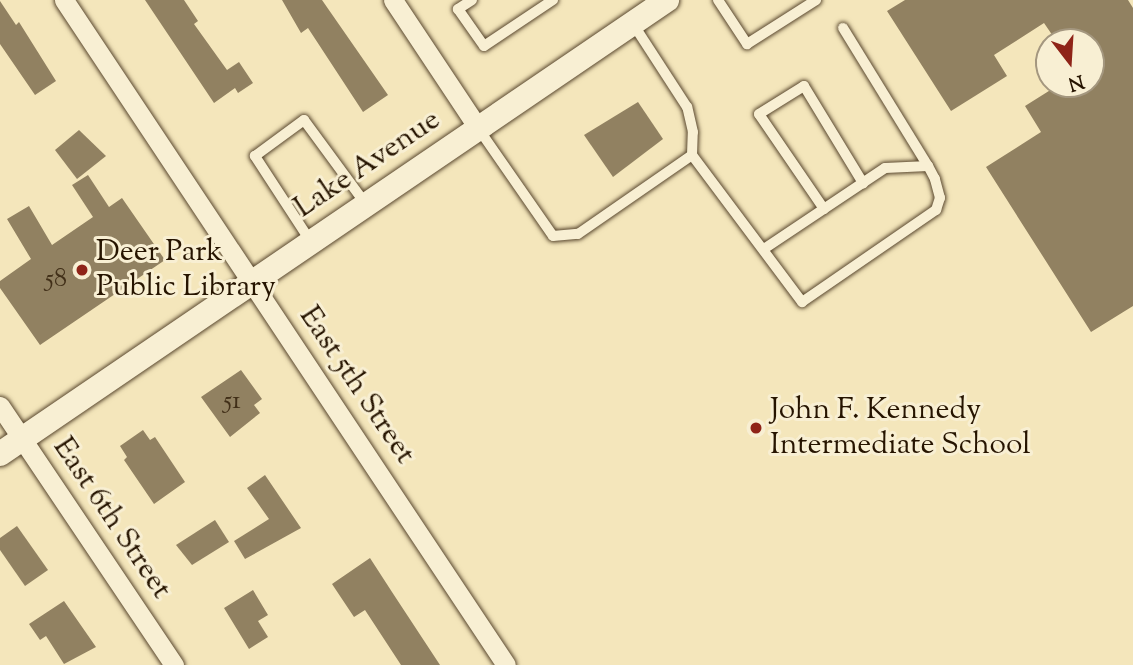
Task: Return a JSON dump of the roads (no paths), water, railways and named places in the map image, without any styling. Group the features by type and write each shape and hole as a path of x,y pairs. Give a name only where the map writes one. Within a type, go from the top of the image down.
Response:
{"street":[{"name":"East 5th Street","path":"64,0 506,665"},
{"path":"393,0 478,128"},
{"name":"Lake Avenue","path":"0,454 667,0"},
{"name":"East 6th Street","path":"0,406 174,665"}],"lane":[{"path":"472,0 458,9 484,46 553,0"},
{"path":"718,0 747,44 817,0"},
{"path":"633,23 687,107 694,132 692,155 802,302 936,210 940,198 928,166 843,29"},
{"path":"824,209 759,114 804,86 863,183"},
{"path":"311,242 256,156 304,120 366,204"},
{"path":"478,128 553,236 578,234 692,155"},
{"path":"764,249 886,168 928,166"}],"place":[{"name":"Deer Park Public Library","path":"82,270"},
{"name":"John F. Kennedy Intermediate School","path":"756,428"}]}
